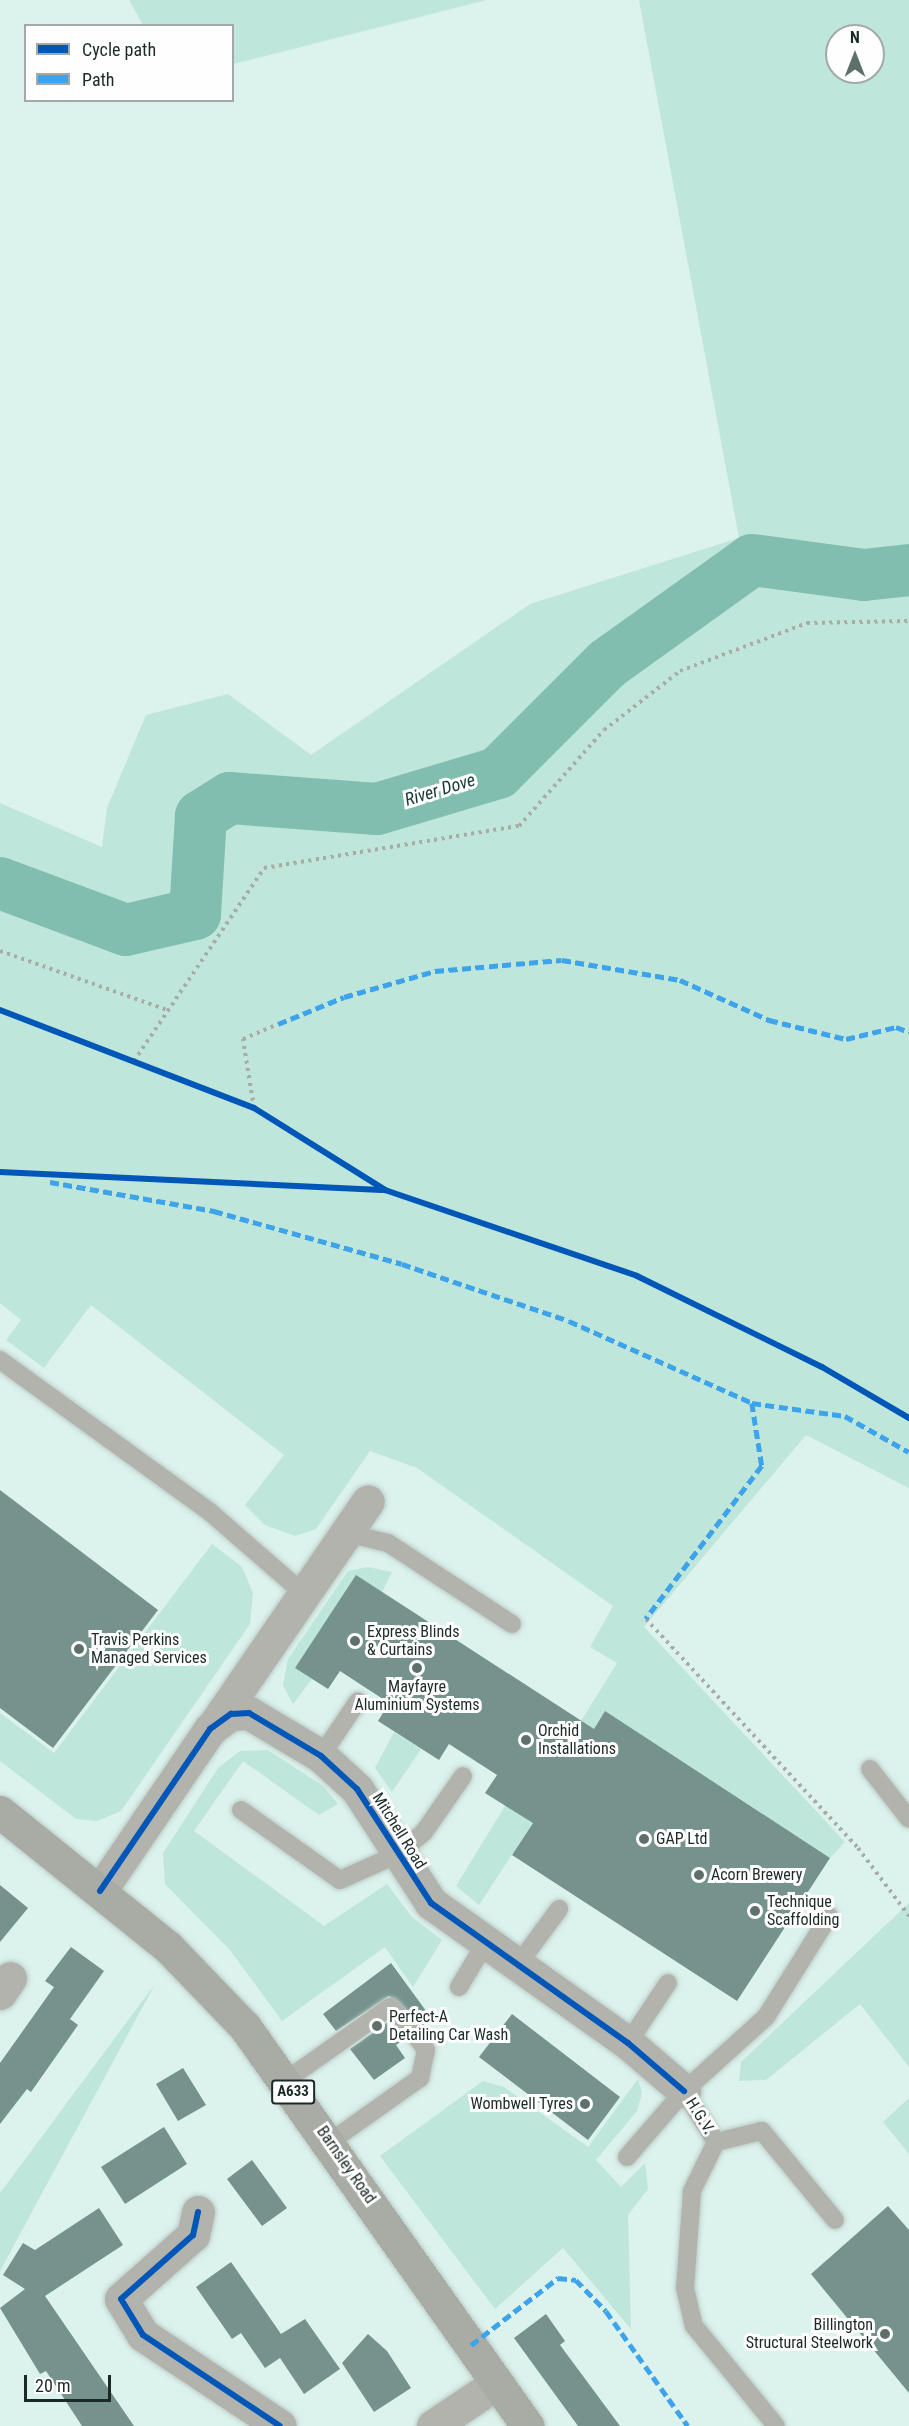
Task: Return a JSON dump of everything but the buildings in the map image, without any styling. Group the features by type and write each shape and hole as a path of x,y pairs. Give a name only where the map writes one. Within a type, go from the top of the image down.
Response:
{"main road":[{"name":"Barnsley Road","path":"0,1812 168,1947 209,1988 285,2081 330,2142 528,2426"}],"street":[{"path":"210,1729 368,1502"},
{"name":"Mitchell Road","path":"100,1891 210,1729 231,1714 249,1713 321,1756 357,1789 396,1855 430,1903 628,2043 684,2091"},
{"path":"198,2212 193,2235 121,2299 143,2335 280,2426"},
{"path":"433,2426 497,2383"}],"lane":[{"path":"0,1360 210,1512 305,1595"},
{"path":"346,1533 388,1543 512,1624"},
{"path":"321,1756 358,1701"},
{"path":"870,1769 909,1819"},
{"path":"241,1810 340,1880 396,1855 424,1832 464,1776"},
{"path":"517,1966 559,1909"},
{"path":"627,2157 684,2091 766,2017 830,1916"},
{"path":"459,1987 485,1944"},
{"path":"628,2043 668,1983"},
{"path":"285,2081 390,2007 426,2049 420,2078 330,2142"},
{"name":"H.G.V.","path":"684,2091 716,2142"},
{"path":"776,2426 694,2326 685,2288 692,2191 716,2142 762,2131 835,2220"}],"path":[{"path":"134,1061 170,1011 264,868 519,826 604,730 680,671 807,623 909,621"},
{"path":"0,951 170,1011"},
{"path":"254,1108 243,1039 278,1023"},
{"path":"122,1057 144,1066"},
{"path":"243,1104 264,1114"},
{"path":"646,1619 858,1848 909,1916"}],"green space":[{"path":"129,0 487,0 234,64 234,24 142,24"},
{"path":"639,0 909,0 909,1488 806,1435 644,1627 845,1842 830,1858 605,1712 479,1905 456,1886 505,1806 581,1721 617,1663 590,1647 613,1606 417,1468 370,1451 316,1529 295,1536 265,1525 245,1505 284,1455 91,1305 44,1368 6,1340 21,1320 0,1303 0,803 102,847 107,808 146,715 228,694 311,755 530,604 739,538"},
{"path":"212,1544 242,1567 253,1593 250,1624 121,1811 97,1821 76,1819 0,1761 0,1713 54,1753"},
{"path":"368,1567 392,1572 382,1592 295,1668 312,1679 293,1704 283,1685 288,1659 348,1571"},
{"path":"394,1732 421,1749 392,1792 375,1768"},
{"path":"268,1750 323,1786 338,1804 319,1815 243,1761 194,1831 324,1926 387,1884 412,1917 442,1940 413,1987 385,1947 282,2021 230,1950 165,1884 163,1853 218,1768 240,1751"},
{"path":"909,1903 909,2067 860,2004 766,2080 739,2081 741,2062"},
{"path":"155,1984 0,2271 0,2193"},
{"path":"638,2079 642,2093 637,2111 596,2160 621,2187 645,2163 648,2189 628,2215 631,2329 563,2248 495,2309 380,2156 483,2081 504,2087 588,2147"},
{"path":"909,2098 909,2154 883,2122"}],"waterway":[{"name":"River Dove","path":"0,883 126,930 195,914 201,816 230,798 377,809 498,773 607,664 752,560 864,575 909,570"}],"marked path":[{"path":"278,1024 344,997 435,971 562,960 680,980 769,1020 846,1039 896,1027 909,1032"},
{"path":"50,1182 214,1211 402,1264 569,1321 752,1403 762,1466 646,1619"},
{"path":"752,1403 845,1416 909,1452"},
{"path":"471,2345 558,2278 576,2280 606,2311 688,2426"}],"cycle path":[{"path":"0,1010 254,1108 385,1190 637,1276 822,1367 909,1418"},
{"path":"0,1172 382,1190"},
{"path":"100,1891 210,1729 231,1714 249,1713 321,1756 357,1789 431,1903 628,2043 684,2091"},
{"path":"198,2212 193,2235 121,2299 143,2335 280,2426"}],"place":[{"name":"Express Blinds & Curtains","path":"355,1641"},
{"name":"Travis Perkins Managed Services","path":"79,1649"},
{"name":"Mayfayre Aluminium Systems","path":"417,1668"},
{"name":"Orchid Installations","path":"526,1740"},
{"name":"GAP Ltd","path":"644,1839"},
{"name":"Acorn Brewery","path":"699,1875"},
{"name":"Technique Scaffolding","path":"755,1911"},
{"name":"Perfect-A Detailing Car Wash","path":"377,2026"},
{"name":"Wombwell Tyres","path":"585,2104"},
{"name":"Billington Structural Steelwork","path":"885,2334"}]}
